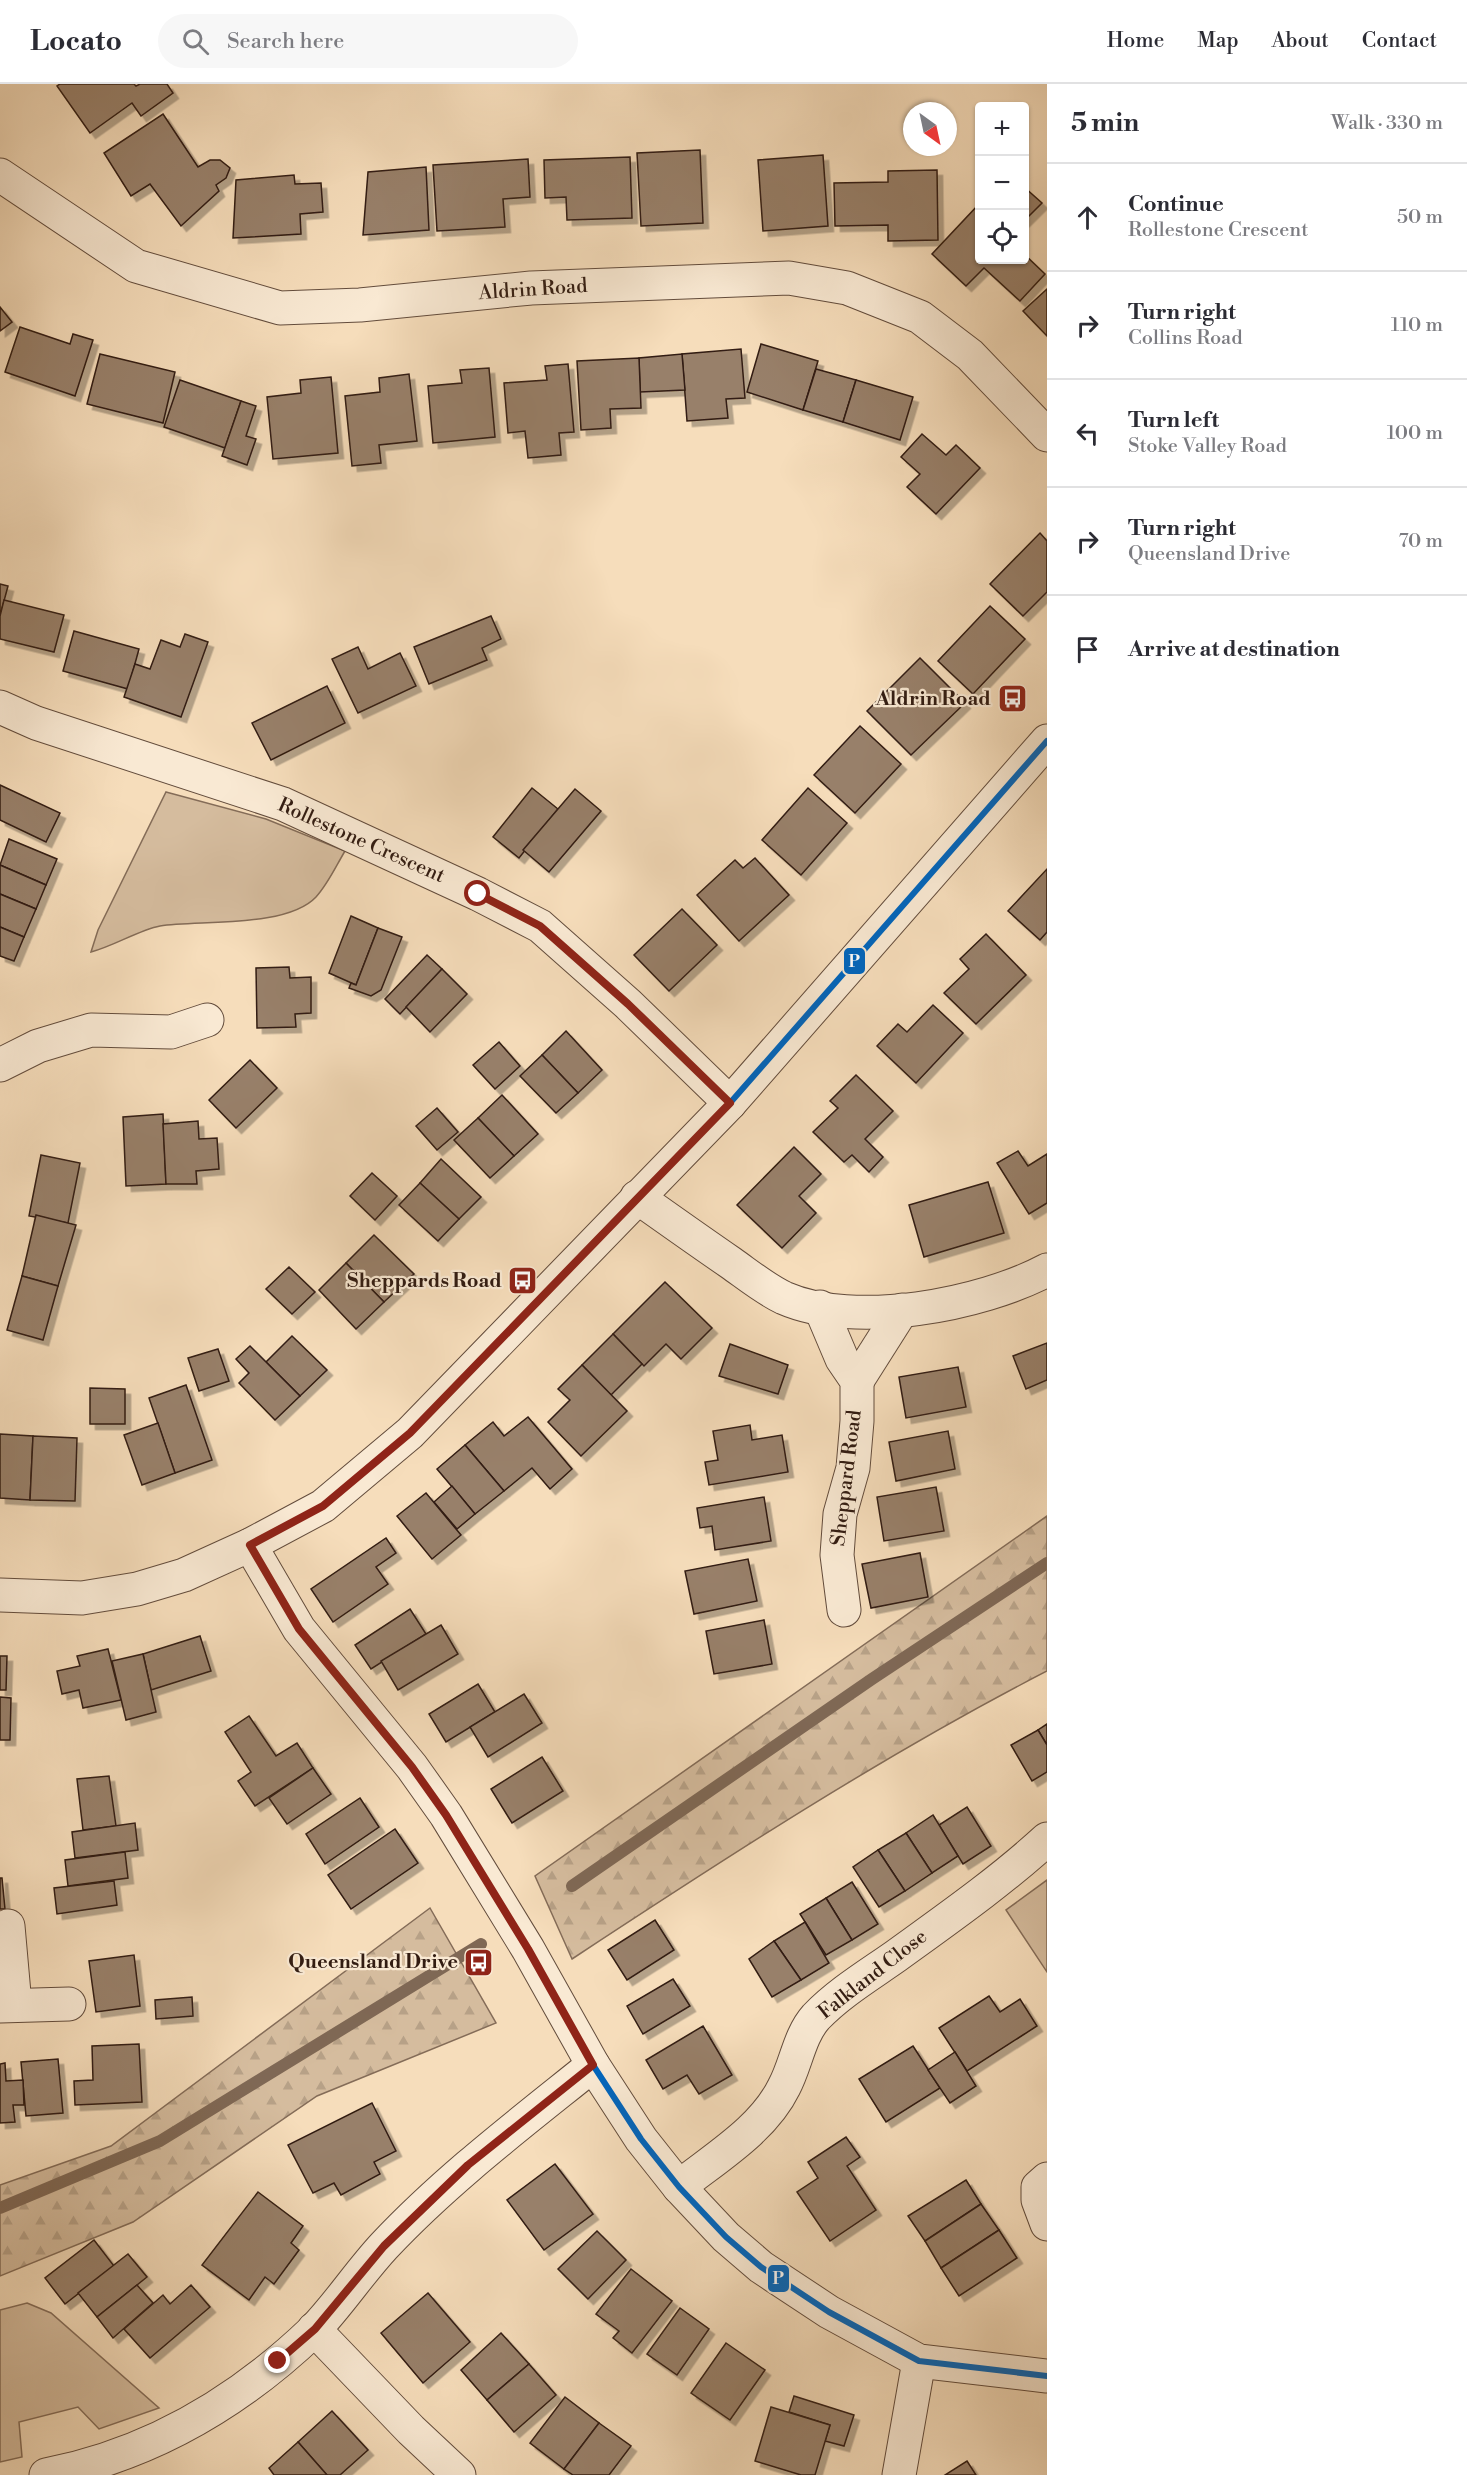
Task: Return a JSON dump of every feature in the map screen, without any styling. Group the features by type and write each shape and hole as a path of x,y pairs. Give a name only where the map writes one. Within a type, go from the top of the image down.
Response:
{"street":[{"name":"Aldrin Road","path":"0,175 136,266 280,308 360,305 531,288 789,278 847,288 920,317 970,355 1047,435"},
{"name":"Rollestone Crescent","path":"0,707 36,723 283,804 540,926 628,1004 730,1103"},
{"path":"0,1595 82,1598 138,1589 184,1575 250,1545 323,1506 410,1433 730,1103 1047,741"},
{"path":"0,1065 38,1046 92,1030 171,1032 207,1020"},
{"path":"637,1197 763,1285 785,1298 820,1307 857,1312 902,1310 951,1303 1033,1278 1047,1270"},
{"name":"Sheppard Road","path":"820,1307 842,1359 857,1382"},
{"name":"Sheppard Road","path":"844,1610 837,1555 840,1514 853,1468 857,1421 857,1382 902,1310"},
{"path":"250,1545 299,1629 412,1767 446,1815 528,1949 593,2065 641,2139 679,2187 726,2237 761,2267 829,2312 919,2361 1047,2376"},
{"name":"Falkland Close","path":"679,2187 750,2130 768,2112 784,2088 796,2055 814,2019 958,1911 1047,1839"},
{"path":"8,1926 7,2006 69,2004"},
{"path":"46,2475 120,2457 197,2421 278,2361 315,2329 384,2246 468,2165 593,2065"},
{"path":"1047,2179 1038,2187 1038,2200 1047,2224"},
{"path":"315,2329 411,2430 459,2475"},
{"path":"899,2475 919,2361"}],"green space":[{"path":"166,792 266,819 345,851 320,892 303,907 285,914 242,921 160,926 91,952 98,930"},
{"path":"1047,1516 1047,1671 865,1773 747,1845 572,1959 535,1876"},
{"path":"1047,1880 1047,1972 1006,1910"},
{"path":"430,1908 496,2023 317,2096 133,2222 0,2276 0,2185 111,2146"},
{"path":"27,2303 51,2313 159,2408 99,2429 78,2407 19,2422 22,2457 0,2462 0,2310"}],"building":[{"path":"60,84 134,84 136,86 167,84 173,93 141,116 132,103 90,133 57,86"},
{"path":"163,114 198,167 210,160 220,160 230,168 226,178 216,185 219,191 181,226 150,184 131,196 104,153"},
{"path":"700,150 703,223 641,226 637,153"},
{"path":"823,155 828,226 763,231 758,160"},
{"path":"630,157 632,218 567,220 566,197 545,198 544,160"},
{"path":"528,159 530,197 503,199 505,227 437,231 433,165"},
{"path":"426,167 429,230 363,235 368,172"},
{"path":"937,170 938,240 888,241 888,225 835,226 834,183 888,182 888,171"},
{"path":"294,175 295,184 321,183 323,212 300,214 301,234 233,238 236,180"},
{"path":"1029,191 1042,203 1029,216"},
{"path":"975,208 975,264 1029,264 1029,259 1045,274 1020,301 984,268 966,286 932,254"},
{"path":"1047,289 1047,336 1023,311"},
{"path":"0,307 12,322 0,331"},
{"path":"20,327 70,344 73,334 93,340 75,396 5,372"},
{"path":"761,344 818,361 803,410 747,392"},
{"path":"741,349 745,398 726,399 728,418 687,421 682,354"},
{"path":"100,354 175,372 163,423 87,404"},
{"path":"682,354 685,390 640,392 639,358"},
{"path":"639,358 641,408 610,409 611,428 581,430 577,361"},
{"path":"568,364 574,432 559,433 561,455 528,458 525,431 508,433 504,383 547,380 545,366"},
{"path":"489,368 495,437 433,443 428,386 462,383 460,370"},
{"path":"816,369 856,380 843,422 803,410"},
{"path":"409,374 417,441 379,445 381,463 352,466 345,396 380,392 379,378"},
{"path":"331,377 338,453 273,459 267,397 301,393 300,380"},
{"path":"180,380 241,401 225,448 164,427"},
{"path":"856,380 913,397 900,440 843,422"},
{"path":"241,401 256,406 246,436 256,439 247,465 222,456"},
{"path":"922,434 946,455 956,445 980,468 936,514 907,487 920,474 901,457"},
{"path":"1040,533 1047,541 1047,592 1023,616 990,584"},
{"path":"0,584 8,586 0,616"},
{"path":"4,600 64,615 54,652 0,639 0,616"},
{"path":"990,606 1025,639 973,694 938,661"},
{"path":"491,616 501,639 482,648 487,660 429,684 414,647"},
{"path":"74,631 139,649 128,689 63,671"},
{"path":"185,634 208,642 181,717 124,697 135,664 150,669 161,640 180,647"},
{"path":"358,647 368,669 400,653 416,686 358,713 332,659"},
{"path":"920,658 965,703 911,755 867,711"},
{"path":"327,686 345,723 271,760 252,723"},
{"path":"860,726 901,764 855,813 814,775"},
{"path":"0,785 60,813 46,842 0,820"},
{"path":"532,788 558,809 519,858 493,837"},
{"path":"808,788 847,823 801,875 762,840"},
{"path":"575,789 601,811 549,872 523,850"},
{"path":"9,839 57,859 46,885 0,865"},
{"path":"755,858 789,895 739,941 697,895 735,860 743,868"},
{"path":"0,865 46,885 36,909 0,894"},
{"path":"1047,869 1047,932 1040,940 1008,911"},
{"path":"0,894 36,909 24,937 0,927"},
{"path":"682,909 717,945 669,991 634,955"},
{"path":"351,916 378,928 356,985 329,973"},
{"path":"0,927 24,937 14,961 0,956"},
{"path":"378,928 402,937 381,990 371,996 349,988 351,983 356,985"},
{"path":"986,934 1026,975 976,1024 944,993 969,969 960,959"},
{"path":"427,955 442,969 400,1014 385,999"},
{"path":"289,967 290,978 311,977 311,1013 295,1014 296,1027 257,1028 256,968"},
{"path":"442,969 467,994 430,1032 406,1007"},
{"path":"933,1005 963,1033 916,1083 877,1046 898,1024 907,1032"},
{"path":"566,1031 602,1070 578,1093 542,1055"},
{"path":"499,1042 520,1066 495,1089 473,1065"},
{"path":"542,1055 578,1093 556,1113 520,1076"},
{"path":"250,1060 277,1088 236,1128 209,1100"},
{"path":"856,1075 893,1111 865,1139 883,1157 869,1172 852,1155 844,1162 813,1132 838,1108 830,1101"},
{"path":"502,1095 538,1134 514,1156 478,1118"},
{"path":"437,1108 458,1132 437,1150 416,1126"},
{"path":"163,1114 166,1184 126,1186 123,1117"},
{"path":"478,1118 514,1156 490,1178 454,1140"},
{"path":"198,1121 199,1139 217,1138 219,1169 196,1171 197,1184 166,1184 163,1124"},
{"path":"794,1147 821,1174 799,1196 816,1213 782,1248 737,1205"},
{"path":"1018,1151 1028,1166 1047,1154 1047,1203 1029,1214 997,1163"},
{"path":"41,1155 80,1163 68,1223 29,1216"},
{"path":"441,1159 481,1197 459,1219 420,1183"},
{"path":"372,1173 397,1196 375,1220 350,1196"},
{"path":"988,1182 1004,1233 924,1257 909,1205"},
{"path":"420,1183 459,1219 438,1241 399,1205"},
{"path":"36,1215 76,1225 58,1286 22,1276"},
{"path":"374,1235 414,1274 384,1302 346,1263"},
{"path":"346,1263 384,1302 356,1329 319,1290"},
{"path":"289,1267 315,1292 292,1314 266,1289"},
{"path":"22,1276 58,1286 43,1340 7,1330"},
{"path":"665,1282 712,1328 681,1359 666,1344 644,1366 613,1334"},
{"path":"613,1334 642,1364 611,1395 582,1365"},
{"path":"292,1336 327,1370 300,1396 266,1362"},
{"path":"1047,1343 1047,1380 1026,1389 1013,1356"},
{"path":"730,1344 788,1365 778,1394 719,1376"},
{"path":"250,1346 300,1396 275,1420 239,1383 249,1373 236,1359"},
{"path":"218,1349 229,1381 199,1391 188,1358"},
{"path":"582,1365 627,1411 581,1456 548,1422 570,1400 558,1389"},
{"path":"958,1367 966,1407 906,1418 899,1377"},
{"path":"186,1385 212,1460 175,1473 149,1398"},
{"path":"90,1388 125,1389 125,1424 90,1424"},
{"path":"528,1417 572,1469 550,1489 532,1468 504,1491 465,1445 493,1422 504,1436"},
{"path":"158,1423 175,1473 142,1485 124,1435"},
{"path":"750,1425 752,1440 782,1435 788,1472 709,1485 705,1462 718,1460 713,1431"},
{"path":"948,1431 955,1469 896,1481 889,1442"},
{"path":"0,1434 33,1436 30,1500 0,1498"},
{"path":"33,1436 77,1438 75,1501 30,1500"},
{"path":"465,1445 504,1491 475,1514 437,1469"},
{"path":"452,1486 475,1514 457,1529 434,1502"},
{"path":"936,1487 944,1531 884,1541 877,1497"},
{"path":"426,1493 461,1535 432,1559 397,1516"},
{"path":"764,1497 771,1541 715,1550 712,1526 700,1528 697,1508"},
{"path":"386,1538 396,1553 376,1567 388,1584 333,1622 311,1589"},
{"path":"920,1553 928,1597 871,1608 862,1564"},
{"path":"748,1559 757,1601 694,1614 685,1571"},
{"path":"410,1609 426,1634 371,1669 355,1645"},
{"path":"764,1620 772,1664 714,1674 706,1631"},
{"path":"441,1625 458,1654 398,1690 381,1661"},
{"path":"200,1636 211,1671 151,1690 143,1654"},
{"path":"108,1649 121,1700 83,1708 79,1690 62,1694 57,1671 80,1666 77,1656"},
{"path":"143,1654 156,1712 126,1720 112,1661"},
{"path":"0,1656 7,1656 6,1690 0,1690"},
{"path":"478,1684 495,1712 446,1742 429,1714"},
{"path":"524,1694 542,1723 488,1757 470,1727"},
{"path":"0,1697 11,1698 10,1740 0,1740"},
{"path":"249,1716 276,1756 297,1743 313,1768 255,1806 238,1781 251,1772 225,1732"},
{"path":"1047,1724 1047,1745 1038,1730"},
{"path":"1038,1730 1047,1745 1047,1772 1032,1781 1011,1745"},
{"path":"542,1757 563,1791 512,1823 491,1789"},
{"path":"313,1768 331,1794 287,1824 269,1798"},
{"path":"109,1776 116,1826 83,1830 77,1779"},
{"path":"360,1798 379,1827 325,1864 306,1834"},
{"path":"967,1807 991,1846 963,1864 939,1825"},
{"path":"933,1815 958,1856 932,1873 906,1833"},
{"path":"135,1823 138,1850 75,1858 72,1832"},
{"path":"395,1829 418,1863 351,1909 328,1875"},
{"path":"906,1833 932,1873 905,1891 878,1850"},
{"path":"878,1850 905,1891 879,1907 853,1867"},
{"path":"125,1852 128,1878 68,1886 65,1860"},
{"path":"0,1878 2,1878 5,1909 0,1909"},
{"path":"114,1881 117,1905 57,1914 54,1888"},
{"path":"852,1882 878,1924 852,1940 826,1898"},
{"path":"826,1898 852,1940 826,1955 800,1914"},
{"path":"655,1920 674,1950 627,1980 608,1950"},
{"path":"805,1922 829,1963 801,1980 774,1941"},
{"path":"774,1941 801,1980 772,1997 749,1959"},
{"path":"134,1955 140,2006 96,2012 89,1961"},
{"path":"673,1979 690,2006 643,2034 627,2006"},
{"path":"989,1996 1000,2012 1020,1999 1037,2026 967,2071 939,2028"},
{"path":"192,1997 193,2016 156,2019 155,2000"},
{"path":"703,2026 732,2075 699,2094 687,2075 663,2089 646,2060"},
{"path":"139,2044 142,2102 75,2105 74,2081 93,2080 92,2046"},
{"path":"913,2046 940,2088 886,2122 859,2079"},
{"path":"955,2052 976,2086 950,2103 928,2070"},
{"path":"58,2059 63,2113 26,2116 21,2062"},
{"path":"5,2063 6,2081 23,2080 24,2105 13,2105 15,2122 0,2123 0,2064"},
{"path":"372,2103 396,2151 374,2162 380,2174 341,2195 334,2183 313,2193 288,2145"},
{"path":"846,2137 860,2157 847,2166 876,2210 830,2241 797,2192 818,2178 808,2162"},
{"path":"555,2164 593,2214 544,2250 507,2200"},
{"path":"966,2180 981,2204 925,2241 908,2216"},
{"path":"258,2192 303,2226 291,2243 299,2250 274,2284 265,2277 249,2300 202,2265"},
{"path":"981,2204 999,2230 941,2268 925,2241"},
{"path":"999,2230 1017,2258 959,2296 941,2268"},
{"path":"597,2231 626,2260 588,2299 558,2269"},
{"path":"94,2240 114,2266 65,2304 45,2278"},
{"path":"128,2254 147,2277 97,2317 78,2293"},
{"path":"631,2269 672,2301 632,2353 613,2338 619,2331 596,2314"},
{"path":"137,2285 153,2303 113,2338 97,2317"},
{"path":"191,2285 210,2307 150,2358 124,2329 163,2295 170,2304"},
{"path":"428,2293 470,2342 423,2383 381,2333"},
{"path":"680,2308 709,2329 677,2375 647,2354"},
{"path":"501,2333 529,2364 487,2400 461,2370"},
{"path":"726,2343 765,2370 730,2420 691,2393"},
{"path":"529,2364 556,2395 514,2432 487,2400"},
{"path":"794,2396 854,2415 844,2446 825,2441 830,2425 789,2412"},
{"path":"565,2397 599,2423 564,2469 530,2443"},
{"path":"771,2407 830,2425 815,2475 801,2475 755,2461"},
{"path":"332,2411 368,2450 340,2475 327,2475 298,2442"},
{"path":"599,2423 631,2446 609,2475 573,2475 564,2469"},
{"path":"298,2442 327,2475 274,2475 269,2468"},
{"path":"967,2461 976,2475 945,2475"}],"waterway":[{"path":"572,1886 872,1679 1047,1563"},
{"path":"0,2208 160,2141 481,1944"}],"transit line":[{"name":"P","path":"1047,741 730,1103 410,1433 323,1506 250,1545 299,1629 412,1767 446,1815 528,1949 593,2065 641,2139 679,2187 726,2237 761,2267 829,2312 919,2361 1047,2376"}],"place":[{"name":"Aldrin Road","path":"1012,699"},
{"name":"Sheppards Road","path":"523,1281"},
{"name":"Queensland Drive","path":"479,1962"}],"route":[{"path":"278,2361 315,2329 384,2246 468,2165 593,2065 528,1949 446,1815 412,1767 299,1629 250,1545 323,1506 410,1433 730,1103 628,1004 540,926 478,894"}]}
